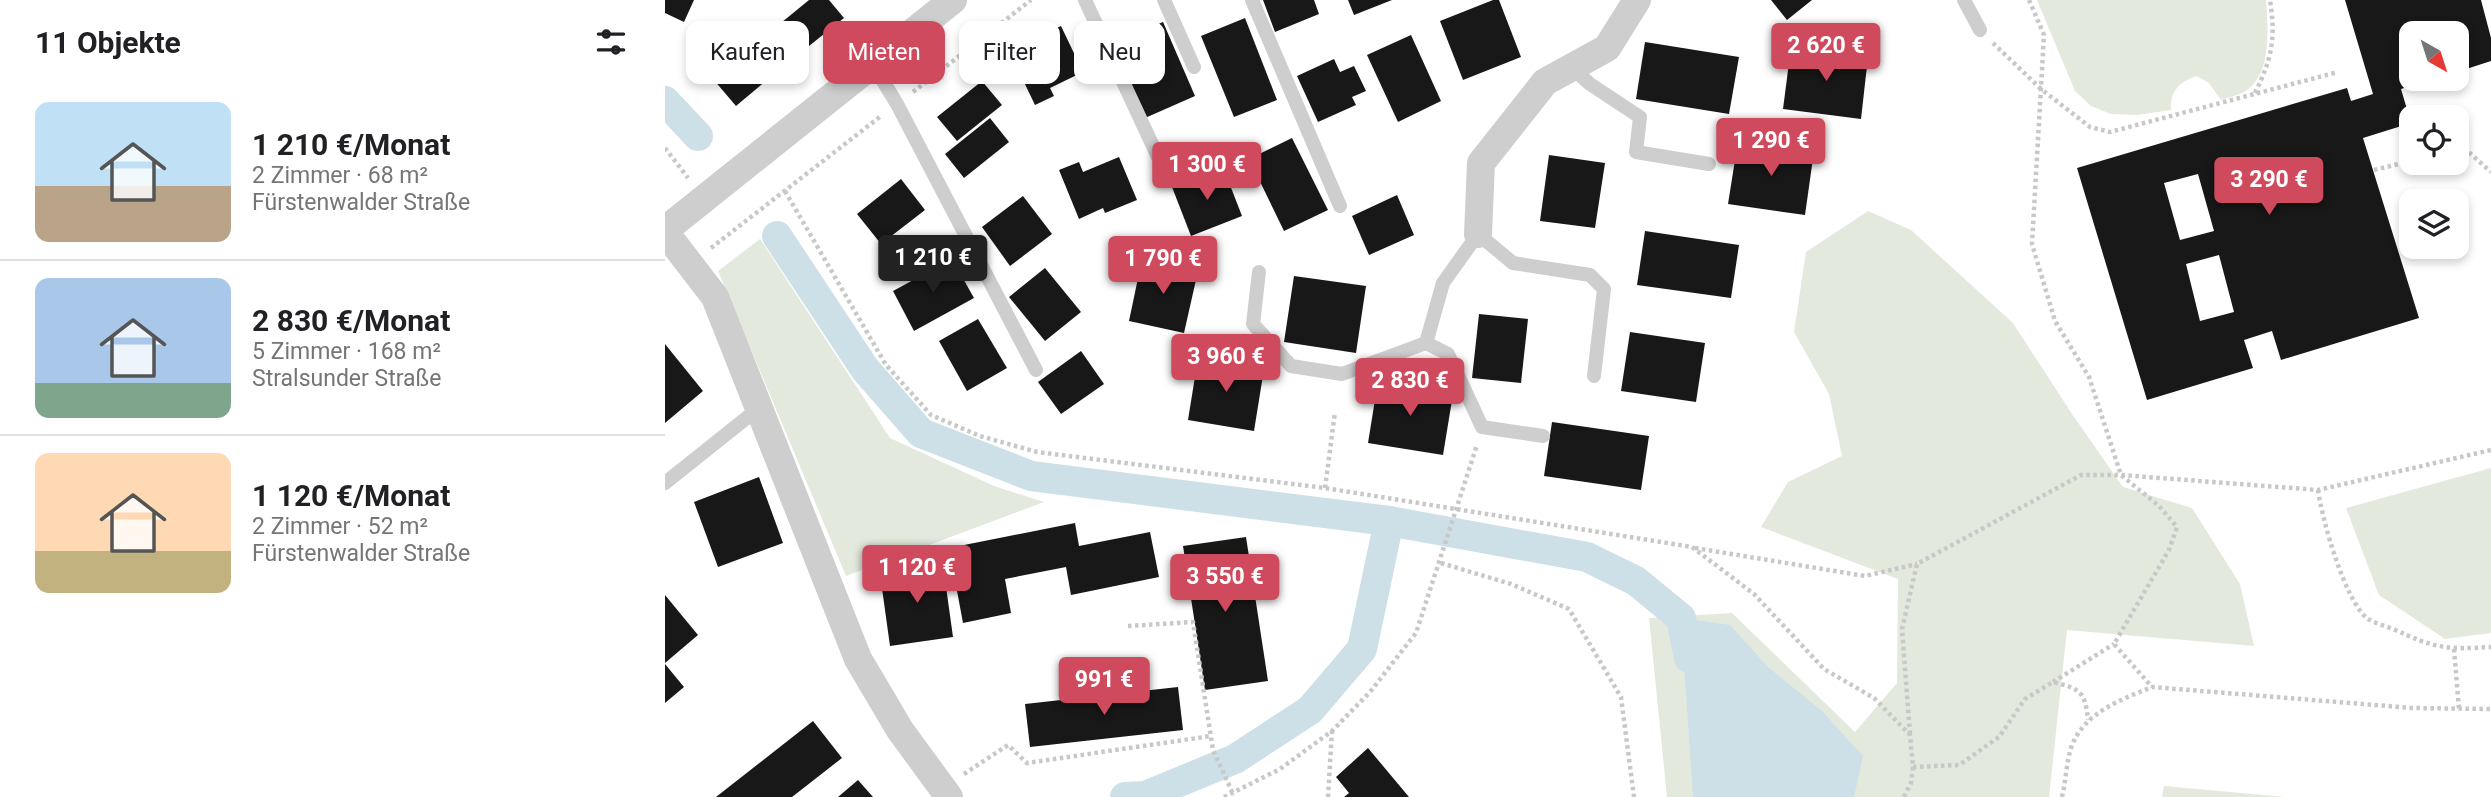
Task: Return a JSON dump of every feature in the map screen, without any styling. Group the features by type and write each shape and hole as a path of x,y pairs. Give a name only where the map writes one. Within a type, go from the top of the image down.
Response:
{"street":[{"path":"926,21 953,0"},
{"path":"1478,234 1481,163 1545,82 1607,48 1637,0"},
{"path":"848,84 665,231 715,298 858,659 900,730 946,793"}],"lane":[{"path":"1086,0 1158,157"},
{"path":"1164,0 1194,67"},
{"path":"1252,0 1339,206"},
{"path":"1964,0 1980,30"},
{"path":"1571,66 1590,84 1640,117 1636,152 1709,164"},
{"path":"886,84 1036,370"},
{"path":"1426,343 1443,283 1478,234 1513,263 1590,275 1604,289 1594,376"},
{"path":"1259,272 1253,324 1291,366 1342,374 1426,343 1448,354 1482,427 1543,436"},
{"path":"665,484 759,408"}],"path":[{"path":"1913,767 1959,765 1999,737 2025,699 2114,644 2169,550 2177,527 2159,506 2121,475 2089,377 2055,321 2032,244 2044,35 2029,0"},
{"path":"2255,94 2270,62 2274,25 2270,0"},
{"path":"1980,30 2041,89 2090,127 2110,132 2337,72"},
{"path":"665,148 704,199"},
{"path":"2469,152 2491,172"},
{"path":"2374,170 2399,164"},
{"path":"731,232 785,191 886,365 930,415 980,436 1037,452 1325,488 1865,576 1917,564 2081,475 2121,475 2318,491 2491,450"},
{"path":"1325,488 1335,412"},
{"path":"1224,797 1233,796 1280,769 1332,730 1370,692 1416,633 1441,563 1482,427"},
{"path":"2318,491 2323,525 2352,596 2367,618 2432,646 2454,649 2491,647"},
{"path":"1692,547 1754,594 1824,669 1874,698 1910,735"},
{"path":"1441,563 1511,584 1569,609 1621,697 1634,797"},
{"path":"1904,797 1911,783 1913,767 1902,629 1917,564"},
{"path":"1128,626 1193,622 1213,750 1233,796"},
{"path":"2114,644 2152,687"},
{"path":"2454,649 2459,709"},
{"path":"2053,682 2075,687 2085,699 2088,720"},
{"path":"2062,797 2071,747 2088,720 2119,700 2152,687 2491,709"},
{"path":"1328,797 1332,730"},
{"path":"946,793 1008,745 1027,763 1211,736"}],"shaded area":[{"path":"2037,0 2266,0 2265,61 2255,82 2238,95 2221,100 2209,83 2197,76 2177,88 2172,98 2171,110 2137,115 2111,114 2091,106 2075,91"},
{"path":"1868,211 1911,230 2013,323 2123,487 2192,508 2240,584 2254,646 2067,630 2049,797 1667,797 1649,618 1732,613 1855,732 1897,683 1898,579 1761,527 1788,482 1842,456 1829,394 1794,332 1806,252"},
{"path":"760,239 890,438 994,486 1044,502 846,576 718,271"},
{"path":"2491,468 2491,633 2445,639 2379,595 2346,508"},
{"path":"1681,618 1730,625 1768,667 1822,711 1863,756 1854,797 1693,797"},
{"path":"2164,786 2285,797 2162,797"}],"building":[{"path":"665,0 694,0 684,22 665,13"},
{"path":"809,0 829,0 844,18 840,21 823,21 823,35 809,46 809,21 783,21"},
{"path":"1263,0 1314,0 1319,14 1275,32"},
{"path":"1348,0 1392,0 1354,15"},
{"path":"1499,0 1521,57 1463,80 1440,21"},
{"path":"1771,0 1812,0 1787,20"},
{"path":"2345,0 2481,0 2491,38 2491,61 2469,68 2469,21 2399,21 2399,91 2402,91 2406,105 2399,105 2399,127 2363,138 2419,318 2281,360 2272,331 2244,340 2253,368 2147,400 2077,168 2347,88 2351,101 2373,94","holes":["2198,174 2214,231 2180,240 2164,183","2219,255 2234,312 2200,321 2186,264"]},
{"path":"1245,18 1277,100 1234,117 1201,36"},
{"path":"1060,26 1074,53 1074,76 1060,83"},
{"path":"1165,27 1195,96 1145,118 1130,84 1165,84"},
{"path":"1411,35 1441,101 1398,122 1367,55"},
{"path":"1645,42 1739,57 1729,114 1636,99"},
{"path":"1791,47 1868,57 1861,119 1783,109"},
{"path":"1334,59 1340,72 1354,66 1366,91 1352,97 1356,105 1318,122 1297,76"},
{"path":"717,84 762,84 736,106"},
{"path":"978,84 984,84 1002,105 957,141 937,117"},
{"path":"1025,84 1058,84 1050,88 1054,96 1035,105"},
{"path":"990,118 1009,142 964,178 945,154"},
{"path":"1292,138 1328,210 1284,231 1249,159"},
{"path":"1738,141 1814,151 1805,215 1728,204"},
{"path":"1549,155 1605,163 1595,228 1540,221"},
{"path":"1119,157 1137,200 1105,213 1103,208 1079,219 1059,170 1079,162 1083,172"},
{"path":"1223,167 1242,216 1191,236 1172,187"},
{"path":"901,179 925,210 881,244 857,214"},
{"path":"1397,195 1414,235 1369,255 1352,216"},
{"path":"1023,196 1052,234 1010,266 982,227"},
{"path":"1645,231 1739,245 1731,298 1637,285"},
{"path":"952,259 974,298 914,331 893,291"},
{"path":"1142,259 1198,271 1184,333 1129,321"},
{"path":"1045,268 1081,312 1045,341 1009,297"},
{"path":"1294,276 1366,286 1356,353 1284,342"},
{"path":"1479,314 1528,319 1521,383 1472,378"},
{"path":"978,319 1007,368 967,391 939,341"},
{"path":"1630,332 1705,343 1696,402 1621,391"},
{"path":"665,344 703,391 665,423"},
{"path":"1081,351 1104,384 1061,414 1038,382"},
{"path":"1198,358 1264,369 1254,431 1188,420"},
{"path":"1378,381 1453,394 1443,455 1368,443"},
{"path":"1552,422 1649,436 1641,490 1544,476"},
{"path":"759,477 783,543 718,567 694,502"},
{"path":"1075,523 1079,546 1150,532 1159,577 1071,595 1066,567 1005,579 1011,613 963,623 949,548"},
{"path":"1246,537 1268,681 1205,690 1183,546"},
{"path":"943,565 953,637 890,646 880,574"},
{"path":"665,595 698,635 665,663"},
{"path":"665,664 684,687 665,703"},
{"path":"1178,687 1183,730 1030,747 1025,704"},
{"path":"813,721 842,758 792,797 716,797"},
{"path":"1368,748 1409,797 1344,797 1349,793 1336,777"},
{"path":"858,780 873,797 838,797"}],"waterway":[{"path":"665,101 698,136"},
{"path":"777,236 865,369 921,433 1031,476 1389,521 1587,557 1636,581 1681,618 1689,658"},
{"path":"1125,797 1145,796 1235,759 1310,710 1362,649 1389,521"}]}
